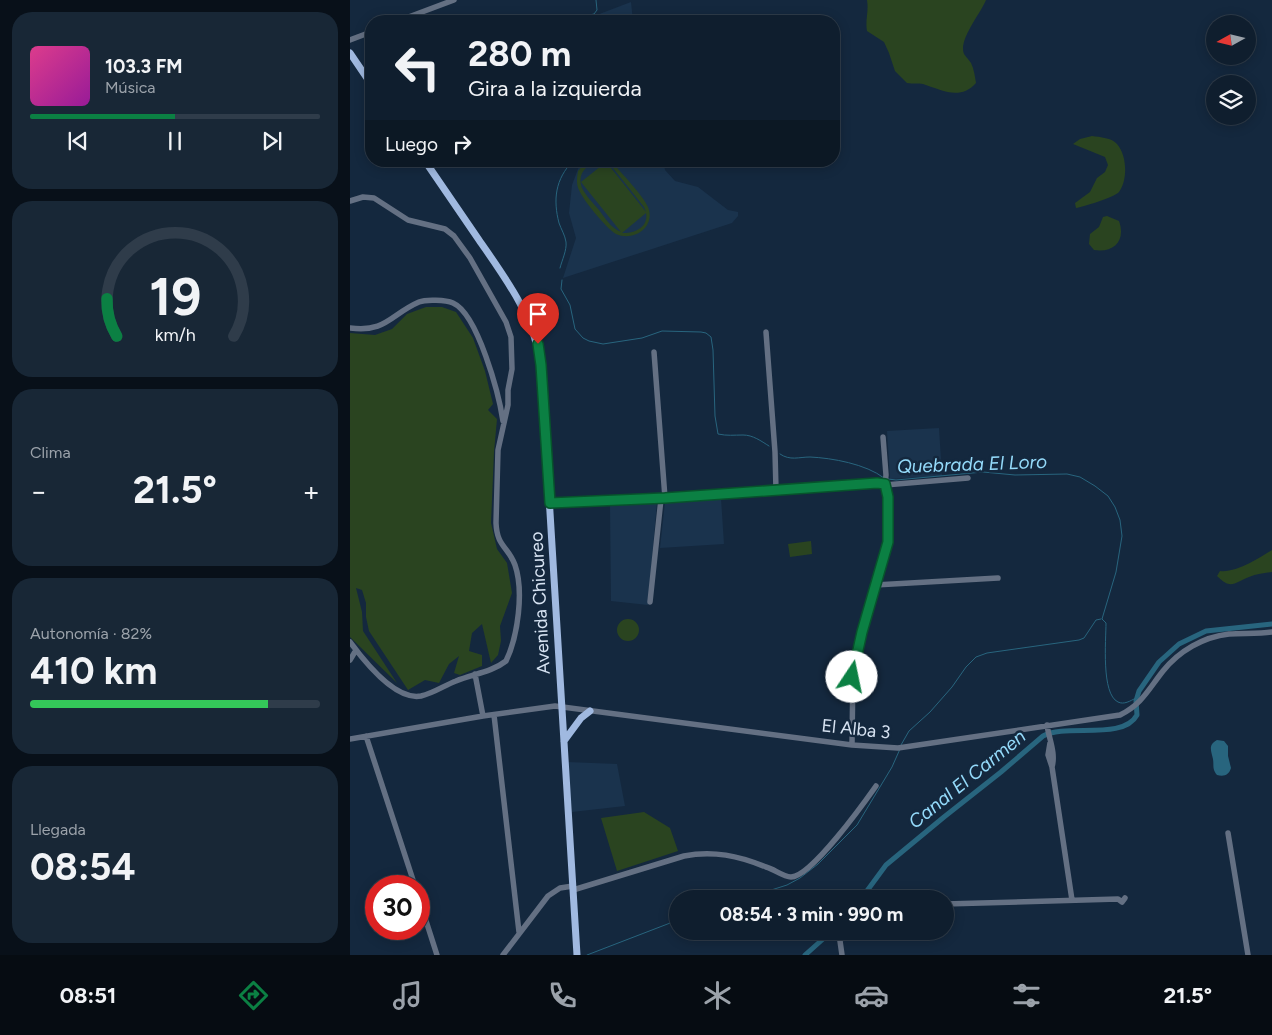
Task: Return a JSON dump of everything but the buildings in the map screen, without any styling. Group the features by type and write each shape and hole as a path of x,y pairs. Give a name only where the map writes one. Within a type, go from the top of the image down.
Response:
{"main road":[{"path":"350,53 365,75"},
{"name":"Avenida Chicureo","path":"429,167 510,283 531,324 538,344 550,503 577,955"},
{"path":"578,710 581,718"},
{"path":"564,741 581,718 590,711"}],"street":[{"path":"414,15 454,0"},
{"path":"350,40 365,34"},
{"path":"350,201 363,197 374,198 408,220 445,229 454,236 470,258 499,309 511,337 512,369 508,390 508,405 497,459 497,534 500,544 510,556 515,566 518,589 518,616 506,661 490,670 452,682 420,696 409,696 396,690 377,673 350,642"},
{"path":"350,328 378,327 387,324 408,307 422,301 436,300 454,303 465,314 489,362 504,423"},
{"path":"766,332 776,490"},
{"path":"650,602 663,498 654,352"},
{"path":"852,744 853,666 888,535 888,497 885,484 883,437"},
{"path":"550,503 663,498 968,478"},
{"path":"875,585 998,578"},
{"name":"El Alba 3","path":"350,739 548,707 561,707 852,744 901,748 1048,731 1120,715 1130,710 1142,700 1167,666 1184,651 1197,643 1227,634 1272,632"},
{"path":"350,660 356,650"},
{"path":"475,674 483,716"},
{"path":"494,715 519,932"},
{"path":"1048,731 1050,743 1048,755 1052,767 1072,900"},
{"path":"366,736 411,875"},
{"path":"503,955 548,896 560,888 573,888 684,856 702,854 732,856 757,863 787,876 794,876 809,866 834,841 876,786"},
{"path":"1228,833 1248,955"},
{"path":"954,904 1118,899"},
{"path":"430,933 437,955"},
{"path":"841,940 842,955"}],"shaded area":[{"path":"631,2 632,15 597,15"},
{"path":"579,167 664,167 675,181 698,187 728,210 738,212 738,216 732,223 563,278 576,238 569,213 572,185"},
{"path":"939,428 942,476 890,479 887,431"},
{"path":"721,498 724,544 660,548 665,502"},
{"path":"657,502 648,605 611,601 610,504"},
{"path":"1217,740 1224,741 1228,746 1231,768 1228,774 1224,776 1217,775 1214,769 1211,748 1212,744"},
{"path":"567,762 617,764 625,806 572,812"}],"green space":[{"path":"867,0 986,0 967,34 963,48 964,54 972,65 976,83 964,92 957,93 923,84 907,83 895,71 884,42 867,31"},
{"path":"1092,136 1109,139 1117,144 1123,154 1124,181 1119,192 1116,194 1099,202 1076,208 1075,203 1090,192 1097,178 1105,172 1108,165 1105,157 1073,144 1080,139"},
{"path":"582,167 587,167 582,173 581,182 600,167 610,167 646,212 612,167 616,167 645,202 650,214 649,221 642,231 636,234 623,236 616,234 596,214 581,195 578,188 578,171","holes":["581,182 621,232 608,222 588,197 582,188","646,213 646,218 640,229 622,233"]},
{"path":"1107,216 1119,221 1121,234 1119,240 1117,244 1107,250 1094,250 1089,244 1090,234 1099,227 1103,217"},
{"path":"426,307 442,307 456,312 473,338 485,371 493,404 488,410 497,419 491,523 497,549 507,563 512,593 500,626 501,641 498,655 491,663 482,624 472,633 469,651 482,655 482,666 460,675 454,673 459,656 449,664 439,683 425,680 408,690 369,631 366,603 362,590 356,588 362,612 363,631 397,683 350,637 350,333 375,335 392,329 407,314"},
{"path":"811,541 812,554 790,557 788,544"},
{"path":"1272,550 1272,572 1254,575 1233,584 1226,583 1217,576 1220,571 1233,570 1254,561"},
{"path":"624,619 632,619 639,626 639,634 632,641 624,641 617,634 617,626"},
{"path":"644,812 670,828 678,851 617,871 601,818"}],"waterway":[{"name":"Quebrada El Loro","path":"590,15 594,14 597,10 596,0"},
{"name":"Quebrada El Loro","path":"560,268 566,242 559,223 556,198 559,182 568,167"},
{"name":"Quebrada El Loro","path":"562,280 561,289 570,305 575,329 583,338 589,341 603,344 642,338 662,331 701,332 711,337 715,416 718,434 750,436 769,446"},
{"name":"Quebrada El Loro","path":"780,454 791,458 810,457 838,460 858,465 884,478"},
{"name":"Quebrada El Loro","path":"888,479 896,480 983,472 1015,475 1067,474 1080,477 1108,496 1120,520 1122,536 1116,572 1102,619 1106,623 1105,653 1107,678 1109,689 1118,702 1125,703 1136,698"},
{"path":"901,745 909,731 930,712 976,657 987,653 1079,640 1084,638 1096,620 1101,619"},
{"name":"Canal El Carmen","path":"868,890 886,865 1043,736 1053,732 1107,730 1130,723 1137,715 1136,701 1139,691 1159,662 1179,644 1206,631 1272,624"},
{"path":"771,890 800,878 818,864 857,825 892,767 900,749"},
{"path":"587,955 669,923"},
{"name":"Canal El Carmen","path":"805,955 822,940"}],"route":[{"path":"538,344 550,503 665,498 877,483 885,484 888,497 888,542 862,632 852,677"}]}
